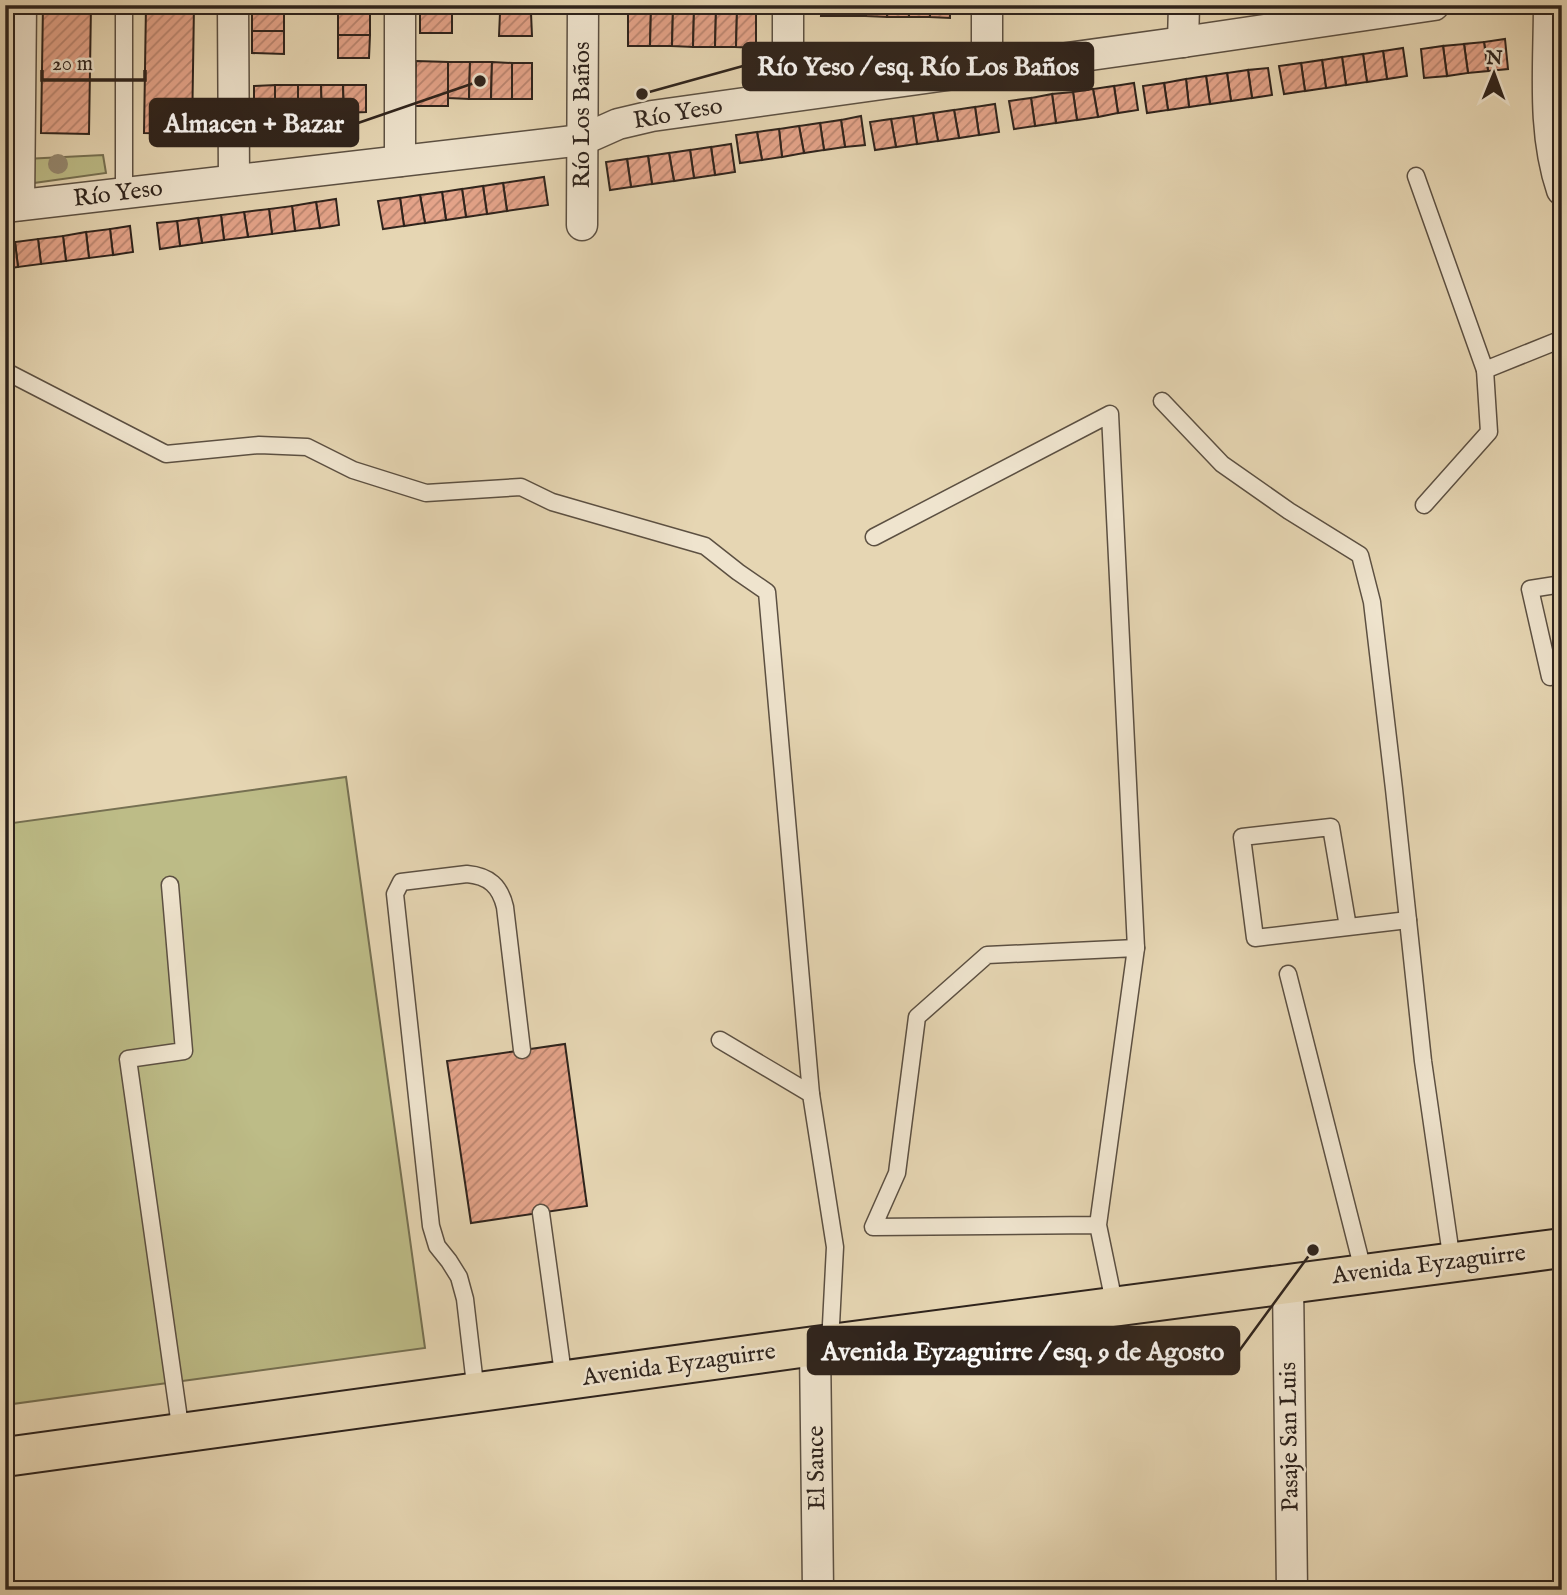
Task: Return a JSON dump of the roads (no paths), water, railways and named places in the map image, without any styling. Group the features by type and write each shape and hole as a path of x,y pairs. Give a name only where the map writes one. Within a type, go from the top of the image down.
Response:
{"main road":[{"name":"Avenida Eyzaguirre","path":"5,1457 822,1345 1562,1248"}],"street":[{"path":"12,206 21,5"},
{"path":"233,5 234,180"},
{"path":"400,5 400,161"},
{"name":"Río Los Baños","path":"582,225 583,5"},
{"path":"788,5 788,96"},
{"path":"987,5 987,69"},
{"path":"1183,42 1184,5"},
{"name":"Río Yeso","path":"12,206 582,140 618,124 652,116 1183,42 1378,9 1434,5"},
{"path":"1549,5 1548,113 1552,148 1561,184"},
{"name":"Pasaje San Luis","path":"1288,1284 1292,1590"},
{"name":"El Sauce","path":"818,1590 822,1345"}],"lane":[{"path":"124,5 124,193"},
{"path":"1416,176 1485,370 1489,432 1424,505"},
{"path":"1485,370 1562,339"},
{"path":"5,371 166,454 259,444 307,447 353,470 426,493 521,486 552,502 705,546 766,592 811,1094 835,1247 822,1345"},
{"path":"1162,401 1222,464 1289,511 1360,555 1372,602 1423,1061 1452,1262"},
{"path":"874,537 1110,414 1136,948 1098,1225 1115,1307"},
{"path":"1562,584 1530,589 1550,677 1562,674"},
{"path":"1348,927 1331,827 1242,837 1255,938 1408,920"},
{"path":"477,1393 465,1299 459,1277 437,1246 431,1226 395,894 401,882 467,874 477,875 495,886 505,907 523,1050"},
{"path":"170,885 184,1051 128,1059 181,1433"},
{"path":"1098,1225 873,1227 897,1173 917,1017 987,956 1136,948"},
{"path":"1289,974 1364,1274"},
{"path":"720,1040 811,1094"},
{"path":"541,1213 564,1381"}],"place":[{"name":"Almacen + Bazar","path":"480,81"},
{"name":"Río Yeso / esq. Río Los Baños","path":"642,94"},
{"name":"Avenida Eyzaguirre / esq. 9 de Agosto","path":"1313,1250"}]}
